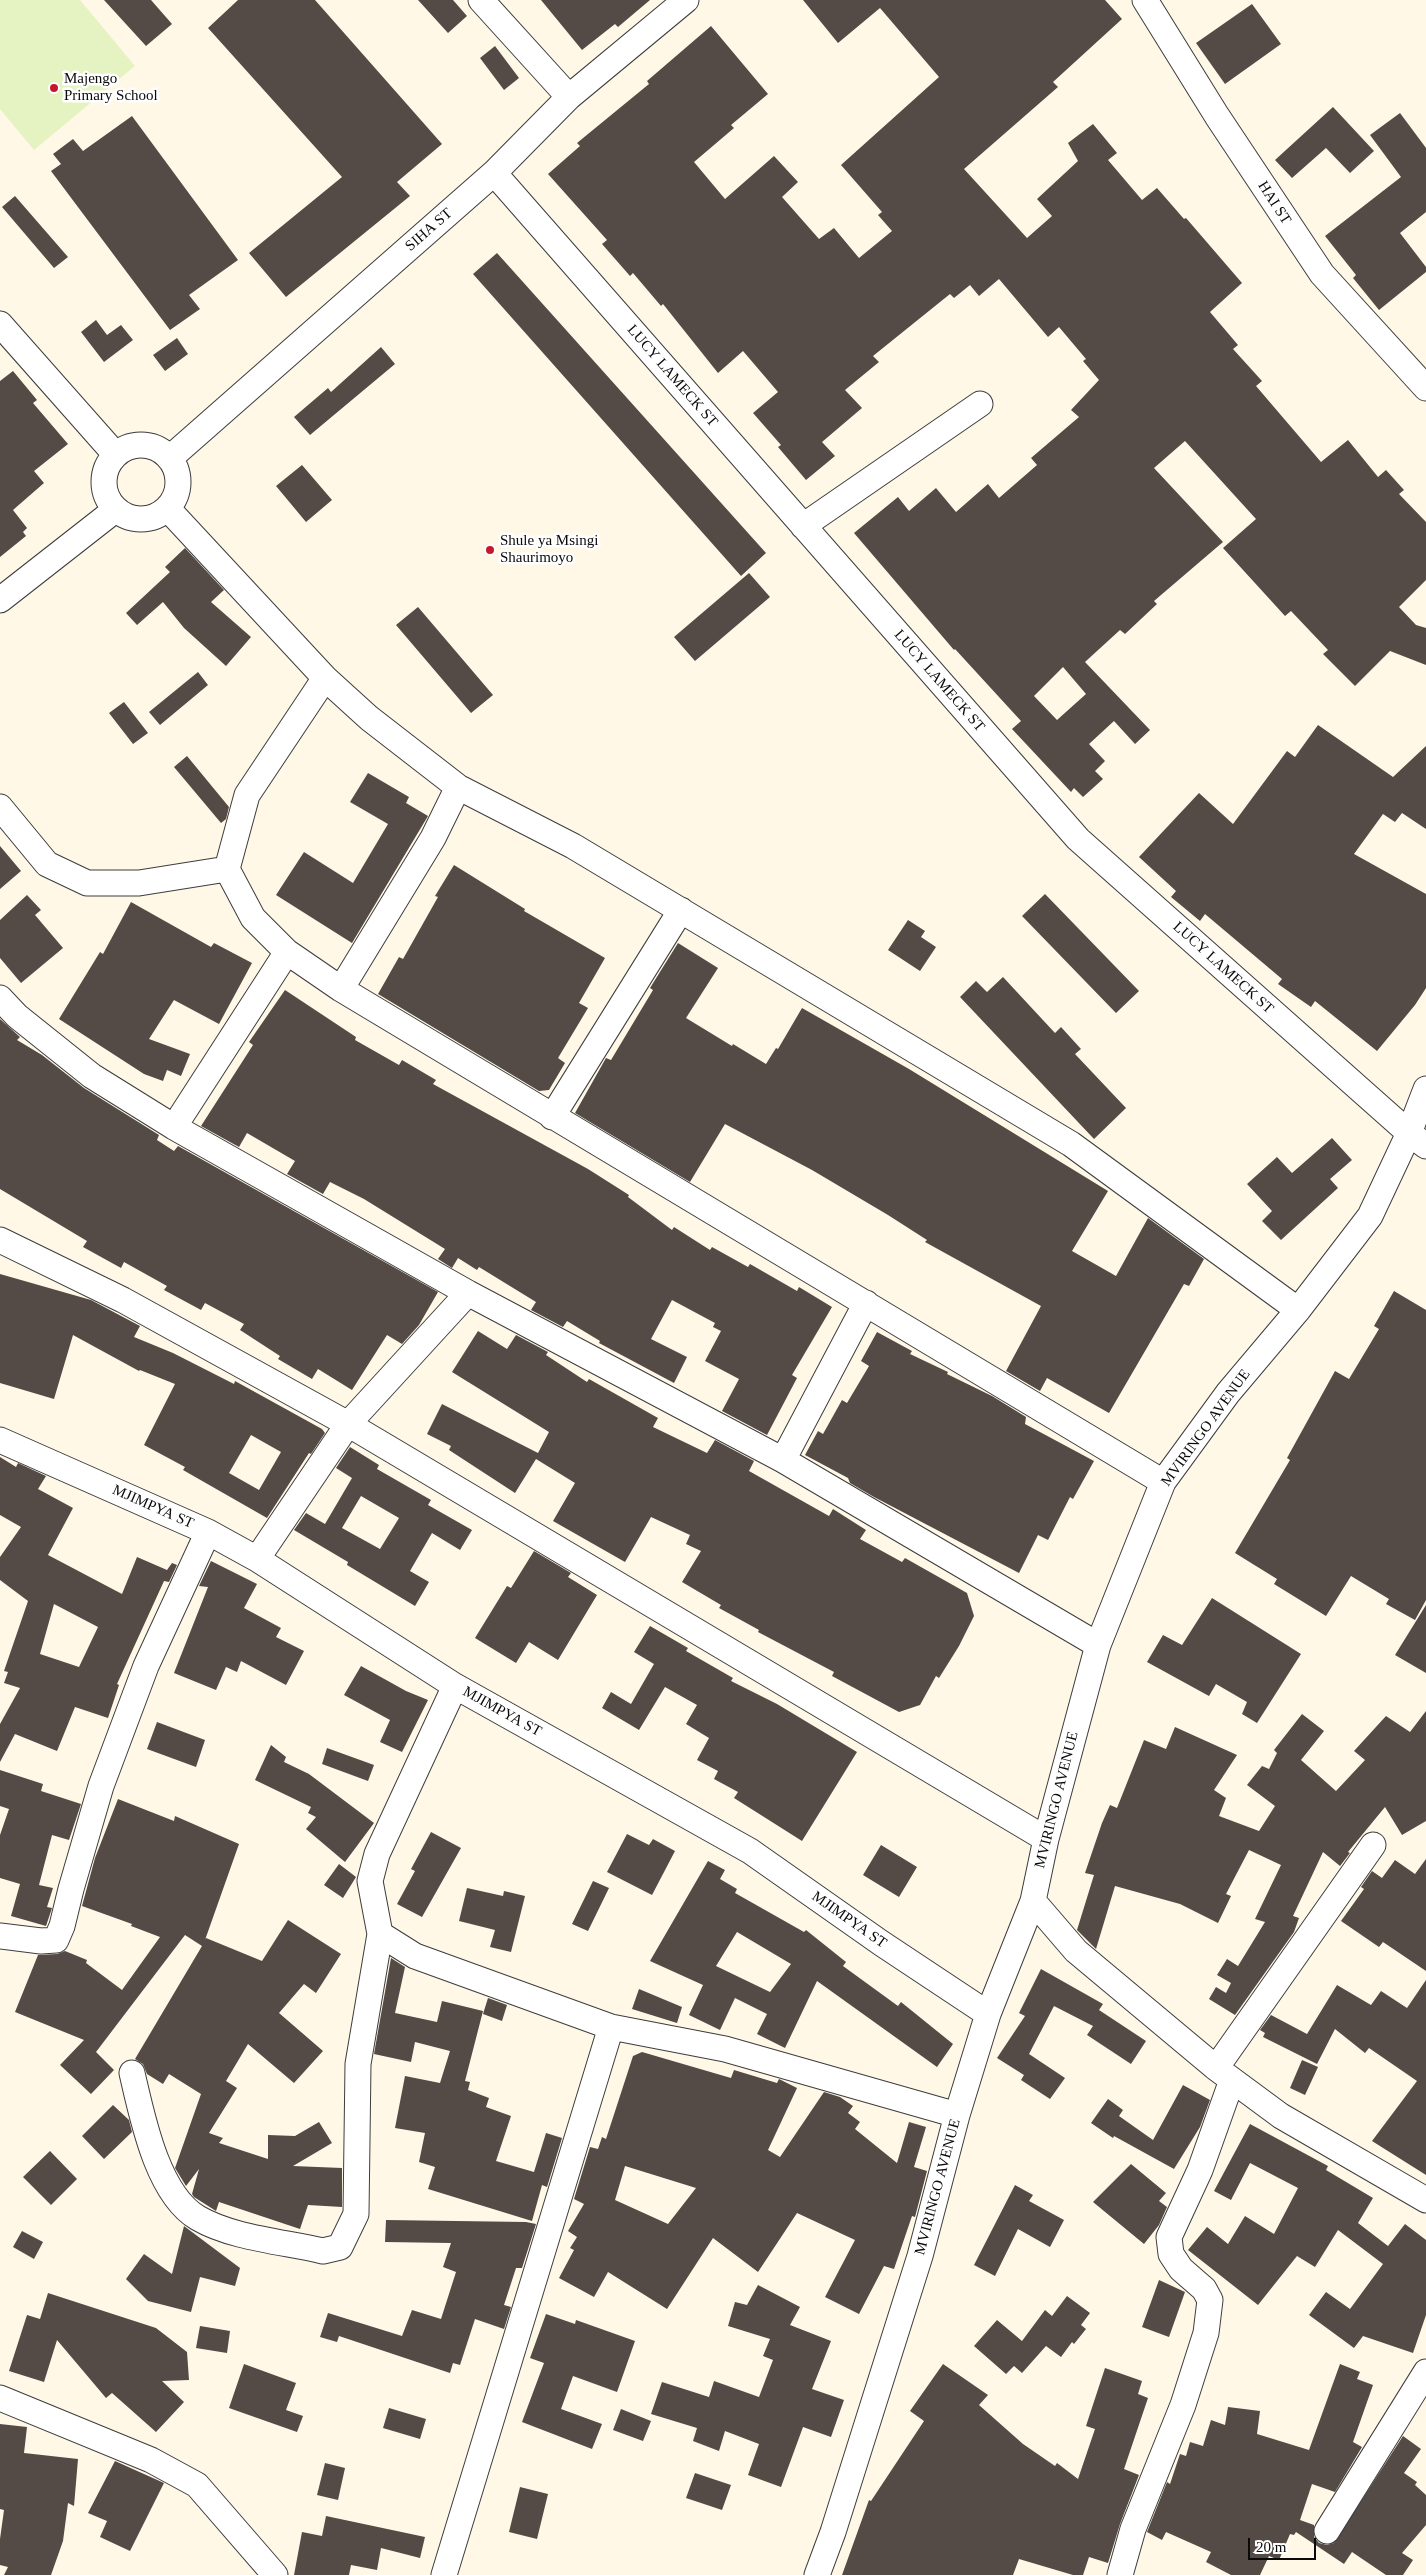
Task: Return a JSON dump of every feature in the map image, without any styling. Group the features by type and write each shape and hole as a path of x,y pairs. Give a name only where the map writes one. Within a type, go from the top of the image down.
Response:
{"street":[{"path":"480,0 569,97"},
{"name":"SIHA ST","path":"170,458 494,173 569,97 686,0"},
{"name":"HAI ST","path":"1144,0 1217,116 1322,274 1426,388"},
{"name":"LUCY LAMECK ST","path":"494,173 1078,839 1418,1140"},
{"path":"0,324 115,454"},
{"path":"803,526 980,404"},
{"path":"133,445 153,446 170,458 178,475 178,493 168,509 150,520 128,518 115,510 103,489 105,470 115,454 133,445"},
{"path":"168,509 325,678 369,718 458,787 573,846 1070,1144 1298,1310"},
{"path":"0,600 115,510"},
{"path":"325,678 247,795 227,868 253,918 287,952 341,989 552,1117 1163,1482"},
{"path":"341,989 433,838 458,787"},
{"path":"0,807 47,864 87,883 139,883 227,868"},
{"path":"552,1117 681,910"},
{"path":"174,1127 287,952"},
{"path":"0,998 17,1016 92,1076 174,1127 468,1294 783,1460 1098,1645"},
{"name":"MVIRINGO AVENUE","path":"817,2575 833,2532 920,2256 956,2114 988,2014 1033,1901 1046,1839 1098,1645 1163,1482 1228,1393 1298,1310 1370,1216 1418,1140 1426,1089"},
{"path":"0,1240 123,1300 348,1424 1046,1839"},
{"path":"257,1559 348,1424 468,1294"},
{"path":"783,1460 866,1303"},
{"name":"MJIMPYA ST","path":"0,1440 208,1532 257,1559 455,1686 750,1851 881,1943 988,2014"},
{"path":"0,1936 41,1941 56,1940 62,1926 100,1786 146,1666 208,1532"},
{"path":"132,2073 145,2131 172,2194 197,2217 219,2228 323,2251 340,2247 356,2214 358,2064 380,1934 370,1881 377,1854 455,1686"},
{"path":"1120,2575 1133,2529 1183,2405 1206,2333 1210,2300 1204,2289 1182,2269 1171,2254 1169,2237 1200,2170 1224,2074 1373,1845"},
{"path":"1033,1901 1076,1951 1224,2074 1281,2116 1426,2200"},
{"path":"380,1934 415,1956 611,2027 725,2049 956,2114"},
{"path":"444,2575 611,2027"},
{"path":"1327,2531 1426,2372"},
{"path":"0,2398 151,2460 197,2485 275,2575"}],"green space":[{"name":"Majengo Primary School","path":"0,0 80,0 135,66 34,150 0,109"}],"building":[{"path":"104,0 151,0 172,24 146,46"},
{"path":"238,0 315,0 442,144 397,182 410,196 286,297 249,253 342,177 208,28"},
{"path":"418,0 453,0 467,16 448,33"},
{"path":"541,0 650,0 618,27 615,24 582,50"},
{"path":"803,0 1105,0 1122,19 1053,82 1058,87 964,169 1027,238 1052,216 1037,199 1078,161 1068,143 1093,124 1117,153 1108,160 1142,200 1157,188 1184,219 1186,218 1242,283 1210,312 1238,345 1233,349 1262,381 1256,386 1321,462 1348,440 1378,477 1386,470 1404,490 1399,494 1426,522 1426,580 1399,607 1416,625 1426,628 1426,665 1390,651 1355,686 1323,654 1328,650 1291,611 1285,616 1223,548 1256,519 1185,441 1154,468 1223,542 1154,601 1157,604 1125,634 1120,630 1085,662 1150,730 1135,744 1114,721 1089,744 1105,761 1095,771 1103,779 1083,797 1074,788 1071,792 1012,729 1021,721 954,650 854,533 898,497 909,511 936,488 956,512 988,484 999,498 1037,465 1031,458 1079,417 1071,410 1099,380 1083,361 1086,359 1059,327 1048,337 999,279 979,296 970,285 954,298 950,294 873,356 879,362 845,390 862,408 822,442 835,456 806,480 778,447 781,445 753,413 778,392 743,351 718,373 663,304 661,306 633,273 630,276 602,244 607,240 548,174 580,146 577,143 649,84 647,81 711,26 768,94 731,125 734,128 694,162 725,199 774,156 798,182 782,197 819,239 834,228 859,258 892,231 878,215 882,212 841,165 939,77 880,8 838,43","holes":["1063,667 1086,694 1057,720 1034,696"]},
{"path":"1252,4 1281,44 1225,84 1196,43"},
{"path":"495,46 519,78 504,90 480,58"},
{"path":"1333,107 1374,151 1350,173 1326,148 1292,178 1275,160"},
{"path":"1400,113 1426,148 1426,212 1400,233 1426,267 1426,272 1379,310 1353,278 1356,275 1325,236 1401,177 1370,135"},
{"path":"132,116 238,260 189,295 200,309 170,330 51,171 61,164 53,154 73,139 83,151"},
{"path":"15,196 68,257 54,268 2,207"},
{"path":"497,253 766,553 741,576 473,274"},
{"path":"96,320 107,335 121,325 133,340 104,362 81,332"},
{"path":"177,338 188,354 165,371 153,355"},
{"path":"381,347 395,364 310,435 294,417 328,388 331,392"},
{"path":"13,371 37,400 33,403 68,444 34,471 44,483 13,510 27,528 23,532 26,536 0,557 0,381"},
{"path":"302,465 332,500 306,522 276,486"},
{"path":"185,548 224,590 211,602 251,637 226,666 184,628 163,602 137,625 126,613 170,572 165,567"},
{"path":"749,573 770,597 695,661 674,637"},
{"path":"418,607 493,695 471,713 396,625"},
{"path":"198,672 208,685 160,725 149,712"},
{"path":"124,702 148,733 133,744 109,713"},
{"path":"1318,725 1393,777 1426,746 1426,829 1402,813 1395,822 1383,814 1354,854 1426,894 1426,988 1415,1005 1377,1051 1315,1001 1311,1007 1278,984 1282,979 1205,914 1200,921 1171,897 1176,891 1139,857 1199,793 1233,824 1287,751 1295,757"},
{"path":"187,756 229,807 226,819 221,823 174,767"},
{"path":"368,773 409,797 406,803 428,816 352,943 276,895 304,852 353,883 388,824 350,802"},
{"path":"0,846 21,871 0,889"},
{"path":"454,865 525,909 524,911 605,958 579,1003 588,1008 558,1058 565,1063 549,1090 539,1091 378,994 399,957 403,959 438,897 435,896"},
{"path":"1045,894 1139,991 1116,1013 1022,916"},
{"path":"27,895 41,910 35,915 63,948 21,983 0,958 0,920"},
{"path":"131,902 211,947 214,943 252,963 219,1024 174,1000 149,1039 190,1054 181,1076 167,1070 163,1081 144,1074 59,1019 100,952 103,954"},
{"path":"908,920 925,931 921,937 936,947 920,971 888,950"},
{"path":"678,943 718,968 686,1018 732,1046 733,1044 766,1064 776,1048 778,1049 802,1008 909,1069 1108,1191 1072,1251 1116,1276 1148,1218 1204,1259 1189,1286 1184,1284 1109,1413 1047,1378 1040,1391 1006,1371 1041,1306 925,1242 927,1240 888,1215 812,1170 725,1124 690,1182 575,1113 606,1058 611,1060 653,990 650,988"},
{"path":"1003,977 1055,1033 1061,1027 1081,1049 1075,1054 1126,1108 1094,1139 960,997 976,981 987,992"},
{"path":"285,990 356,1037 355,1040 399,1065 402,1060 436,1080 433,1084 588,1169 629,1195 628,1197 672,1230 674,1227 710,1250 712,1247 748,1267 750,1264 797,1291 799,1287 832,1307 792,1375 797,1378 767,1435 722,1411 739,1379 705,1361 721,1331 713,1327 715,1323 672,1300 651,1339 687,1357 674,1383 599,1343 600,1341 567,1321 563,1327 531,1310 536,1302 479,1267 477,1270 458,1258 452,1268 438,1259 445,1249 364,1199 330,1182 323,1194 287,1174 295,1161 247,1133 239,1147 201,1126 253,1045 249,1042"},
{"path":"0,1019 20,1037 17,1040 42,1055 84,1088 159,1135 157,1140 174,1151 178,1146 438,1292 419,1325 402,1344 387,1335 352,1390 318,1369 312,1379 278,1359 280,1356 240,1330 244,1324 205,1303 201,1310 164,1290 167,1286 124,1262 121,1268 83,1247 87,1241 0,1189"},
{"path":"1332,1138 1352,1160 1330,1179 1338,1188 1281,1240 1262,1221 1272,1211 1247,1184 1277,1157 1292,1173"},
{"path":"0,1274 91,1300 140,1326 134,1337 173,1353 234,1384 235,1381 322,1429 325,1433 311,1454 309,1453 267,1518 183,1470 185,1467 144,1445 175,1384 139,1371 73,1335 54,1399 0,1383","holes":["251,1435 281,1452 259,1490 229,1473"]},
{"path":"1394,1291 1426,1310 1426,1600 1415,1620 1386,1604 1389,1599 1351,1576 1326,1616 1274,1584 1277,1579 1235,1553 1290,1460 1287,1458 1335,1371 1349,1379 1379,1329 1374,1326"},
{"path":"478,1331 507,1349 516,1335 548,1352 546,1355 587,1382 589,1379 658,1418 653,1427 707,1453 715,1440 754,1461 749,1471 829,1516 833,1509 866,1530 860,1539 902,1562 905,1558 967,1593 974,1616 959,1646 939,1678 936,1676 920,1705 899,1712 832,1676 834,1672 758,1632 759,1630 719,1608 721,1605 682,1582 701,1551 686,1544 690,1535 651,1517 625,1562 553,1521 575,1483 536,1459 515,1493 449,1450 451,1446 427,1434 442,1404 538,1453 549,1432 452,1372"},
{"path":"877,1332 912,1351 910,1354 992,1396 1026,1417 1025,1424 1094,1461 1073,1499 1070,1497 1048,1540 1038,1535 1019,1573 874,1497 850,1483 848,1478 805,1455 818,1431 823,1434 842,1400 847,1403 869,1366 861,1361"},
{"path":"350,1447 379,1465 377,1469 431,1500 428,1505 472,1530 460,1550 432,1533 410,1571 429,1582 415,1606 347,1565 348,1562 294,1530 306,1513 325,1524 352,1478 336,1468","holes":["361,1496 399,1518 380,1549 342,1528"]},
{"path":"0,1457 16,1467 18,1463 46,1476 38,1489 73,1508 48,1555 122,1594 137,1557 167,1570 172,1563 177,1565 169,1582 164,1581 117,1684 119,1685 108,1718 75,1707 57,1751 15,1734 0,1762 0,1724 20,1688 4,1683 8,1672 4,1671 28,1601 0,1580 0,1557 21,1527 0,1515","holes":["54,1604 98,1627 79,1667 40,1654"]},
{"path":"534,1551 571,1573 568,1577 597,1595 558,1660 529,1642 516,1663 475,1638 507,1586 511,1588"},
{"path":"211,1561 257,1584 244,1608 281,1628 276,1637 304,1651 286,1685 241,1661 237,1672 226,1667 216,1690 174,1673 208,1587 199,1586"},
{"path":"1212,1598 1301,1654 1257,1723 1242,1714 1247,1702 1216,1684 1209,1696 1147,1662 1163,1635 1182,1645"},
{"path":"1426,1605 1426,1673 1395,1655"},
{"path":"650,1626 688,1648 686,1651 733,1678 731,1681 777,1704 857,1752 802,1841 734,1798 738,1792 714,1779 718,1771 697,1760 709,1738 686,1724 697,1705 665,1687 639,1730 602,1708 611,1692 631,1704 654,1664 634,1652"},
{"path":"361,1666 406,1691 428,1700 402,1752 380,1742 390,1720 344,1695"},
{"path":"1426,1711 1426,1821 1402,1835 1385,1807 1348,1852 1350,1853 1340,1866 1323,1852 1293,1916 1299,1918 1294,1932 1235,2015 1209,1999 1216,1987 1226,1993 1231,1983 1217,1975 1227,1959 1238,1966 1265,1922 1255,1919 1281,1865 1249,1850 1226,1894 1231,1896 1218,1923 1180,1904 1115,1886 1096,1949 1077,1930 1094,1875 1085,1873 1102,1823 1110,1805 1117,1808 1144,1740 1166,1749 1175,1727 1237,1755 1214,1790 1226,1798 1219,1816 1259,1831 1275,1806 1247,1785 1262,1766 1269,1769 1277,1753 1274,1750 1302,1714 1324,1731 1301,1760 1336,1791 1365,1760 1354,1751 1386,1716 1410,1732"},
{"path":"157,1722 205,1740 196,1767 147,1749"},
{"path":"271,1745 286,1757 284,1762 309,1774 374,1823 345,1862 306,1829 316,1817 308,1813 311,1807 255,1780"},
{"path":"327,1748 374,1765 368,1781 322,1764"},
{"path":"0,1770 43,1784 41,1791 81,1804 69,1840 52,1835 39,1885 53,1888 47,1907 52,1908 46,1926 11,1916 20,1884 0,1878 0,1835 9,1809 0,1806"},
{"path":"118,1799 174,1821 175,1816 239,1844 205,1940 206,1938 262,1961 288,1920 341,1954 316,1993 304,1984 279,2013 323,2051 294,2083 248,2044 226,2081 237,2088 209,2133 223,2138 219,2143 268,2159 268,2135 295,2136 319,2122 332,2143 293,2166 342,2168 342,2207 308,2205 300,2229 219,2202 216,2211 194,2197 192,2194 199,2169 186,2186 175,2168 201,2094 169,2074 163,2084 147,2074 143,2064 135,2059 202,1946 185,1935 96,2052 114,2070 91,2094 60,2065 84,2040 15,2012 38,1955 57,1954 65,1951 87,1960 86,1963 122,1990 160,1937 131,1926 132,1924 82,1906 95,1858"},
{"path":"431,1832 461,1848 422,1917 397,1904 415,1871 411,1869"},
{"path":"627,1834 649,1845 653,1839 675,1851 652,1895 607,1872"},
{"path":"881,1845 917,1867 899,1897 863,1875"},
{"path":"1426,1859 1426,1971 1383,1942 1379,1947 1341,1921 1364,1889 1361,1887 1372,1871 1382,1878 1395,1860 1415,1874"},
{"path":"708,1861 725,1870 720,1879 737,1889 735,1893 804,1932 806,1930 846,1962 843,1966 898,2006 901,2002 953,2044 937,2067 817,1981 785,2048 757,2034 767,2014 735,1998 720,2030 689,2015 703,1985 650,1961","holes":["737,1932 791,1964 770,1992 716,1966"]},
{"path":"339,1864 356,1877 343,1898 324,1885"},
{"path":"593,1881 609,1888 588,1931 572,1924"},
{"path":"467,1888 503,1896 504,1891 525,1896 511,1952 490,1947 495,1930 459,1921"},
{"path":"391,1958 405,1967 395,2013 437,2022 442,2001 483,2011 465,2081 470,2082 468,2090 489,2098 486,2107 511,2116 496,2161 534,2172 546,2133 562,2138 547,2187 542,2185 532,2221 428,2189 435,2167 419,2162 425,2133 395,2128 405,2076 440,2083 450,2051 415,2042 411,2062 374,2054"},
{"path":"1041,1969 1103,2004 1099,2010 1146,2041 1131,2064 1087,2035 1093,2026 1054,2006 1029,2054 1065,2078 1050,2099 1021,2080 1024,2075 997,2058 1025,2016 1019,2013"},
{"path":"1426,1980 1426,2175 1372,2141 1417,2081 1369,2048 1365,2053 1335,2029 1317,2064 1263,2037 1265,2033 1260,2030 1271,2015 1307,2034 1337,1985 1371,2005 1381,1991 1407,2008"},
{"path":"639,1989 682,2007 677,2023 632,2009"},
{"path":"488,1998 507,2005 502,2021 483,2014"},
{"path":"642,2052 731,2078 734,2070 777,2083 779,2079 797,2088 768,2150 780,2157 824,2092 840,2097 853,2106 848,2113 860,2122 855,2129 897,2163 909,2122 926,2127 914,2167 927,2171 915,2217 912,2216 894,2269 884,2266 859,2314 825,2297 855,2240 797,2213 758,2272 713,2238 667,2309 608,2272 594,2297 559,2278 574,2250 570,2248 577,2237 568,2231 584,2204 574,2199 590,2147 598,2149 602,2137 606,2139 633,2056","holes":["625,2166 696,2188 668,2224 615,2200"]},
{"path":"1302,2060 1318,2067 1305,2095 1290,2088"},
{"path":"1183,2085 1210,2100 1200,2127 1174,2169 1114,2136 1113,2138 1091,2123 1108,2099 1123,2110 1119,2116 1153,2140"},
{"path":"113,2105 129,2120 132,2132 104,2159 82,2136"},
{"path":"1250,2124 1328,2166 1326,2170 1373,2198 1358,2223 1388,2246 1405,2224 1426,2240 1426,2315 1413,2353 1363,2336 1354,2348 1309,2315 1326,2292 1350,2309 1383,2264 1338,2230 1315,2267 1297,2256 1258,2305 1188,2250 1207,2227 1228,2244 1245,2216 1274,2234 1298,2188 1250,2163 1231,2200 1214,2191"},
{"path":"50,2151 77,2179 51,2205 23,2177"},
{"path":"1131,2164 1166,2193 1159,2201 1167,2207 1159,2225 1144,2244 1093,2202"},
{"path":"1015,2185 1033,2195 1029,2201 1064,2220 1050,2247 1018,2229 995,2276 974,2265"},
{"path":"386,2220 526,2222 536,2224 522,2268 516,2268 504,2305 511,2307 504,2329 475,2319 460,2365 453,2363 450,2373 339,2336 337,2342 320,2337 328,2313 402,2336 412,2310 441,2319 456,2272 443,2267 451,2243 385,2242"},
{"path":"184,2226 240,2268 235,2286 200,2277 191,2312 148,2301 126,2279 144,2254 172,2274"},
{"path":"22,2231 43,2242 34,2259 13,2247"},
{"path":"1159,2280 1185,2292 1169,2337 1142,2327"},
{"path":"758,2285 800,2307 790,2325 831,2341 812,2389 844,2400 831,2437 803,2427 781,2487 748,2475 759,2444 725,2431 719,2451 693,2441 697,2428 651,2414 662,2382 709,2397 714,2381 759,2397 773,2360 763,2356 770,2339 728,2326 735,2302 747,2305"},
{"path":"48,2293 156,2328 187,2352 189,2380 162,2381 184,2402 156,2432 112,2393 106,2398 57,2340 44,2382 9,2371 27,2315 40,2319"},
{"path":"1067,2296 1090,2313 1081,2325 1086,2329 1074,2344 1072,2342 1061,2357 1046,2346 1022,2373 1014,2366 1006,2374 974,2346 997,2320 1022,2341 1045,2310 1052,2316"},
{"path":"546,2314 575,2324 576,2320 635,2341 617,2392 573,2376 561,2409 602,2424 592,2449 522,2422 544,2363 530,2358"},
{"path":"200,2326 230,2331 227,2353 196,2348"},
{"path":"244,2364 296,2383 286,2410 303,2416 297,2432 229,2408"},
{"path":"943,2364 988,2395 979,2405 1023,2444 1055,2466 1057,2463 1078,2479 1095,2429 1086,2426 1105,2368 1142,2381 1138,2394 1148,2398 1124,2469 1139,2475 1120,2524 1108,2563 1089,2557 1083,2575 1073,2575 1019,2559 1013,2575 842,2575 869,2500 871,2501 924,2421 910,2411"},
{"path":"1340,2364 1360,2372 1357,2379 1373,2385 1353,2442 1362,2447 1335,2492 1312,2484 1300,2520 1314,2525 1314,2537 1319,2543 1327,2545 1334,2543 1403,2436 1421,2449 1404,2473 1417,2482 1415,2485 1426,2495 1426,2525 1402,2553 1413,2560 1403,2575 1386,2575 1352,2552 1344,2564 1296,2532 1294,2535 1290,2534 1279,2560 1269,2556 1260,2575 1231,2575 1206,2562 1211,2552 1166,2532 1162,2540 1147,2532 1167,2482 1170,2484 1180,2454 1186,2456 1190,2442 1203,2446 1211,2420 1225,2425 1228,2407 1260,2411 1257,2434 1309,2450"},
{"path":"389,2408 426,2419 420,2439 383,2428"},
{"path":"621,2409 651,2421 643,2441 613,2430"},
{"path":"0,2424 27,2427 24,2453 78,2459 74,2506 68,2503 63,2541 51,2575 4,2575 8,2567 0,2565 0,2539 4,2510 0,2509"},
{"path":"115,2461 164,2483 130,2551 100,2537 107,2521 88,2513"},
{"path":"325,2463 345,2468 338,2500 317,2495"},
{"path":"695,2473 731,2485 722,2510 686,2498"},
{"path":"520,2487 548,2494 537,2539 509,2532"},
{"path":"326,2516 425,2537 420,2558 381,2548 377,2570 351,2565 349,2575 294,2575 302,2532 322,2536"}],"place":[{"name":"Majengo Primary School","path":"54,88"},
{"name":"Shule ya Msingi Shaurimoyo","path":"490,550"}]}
